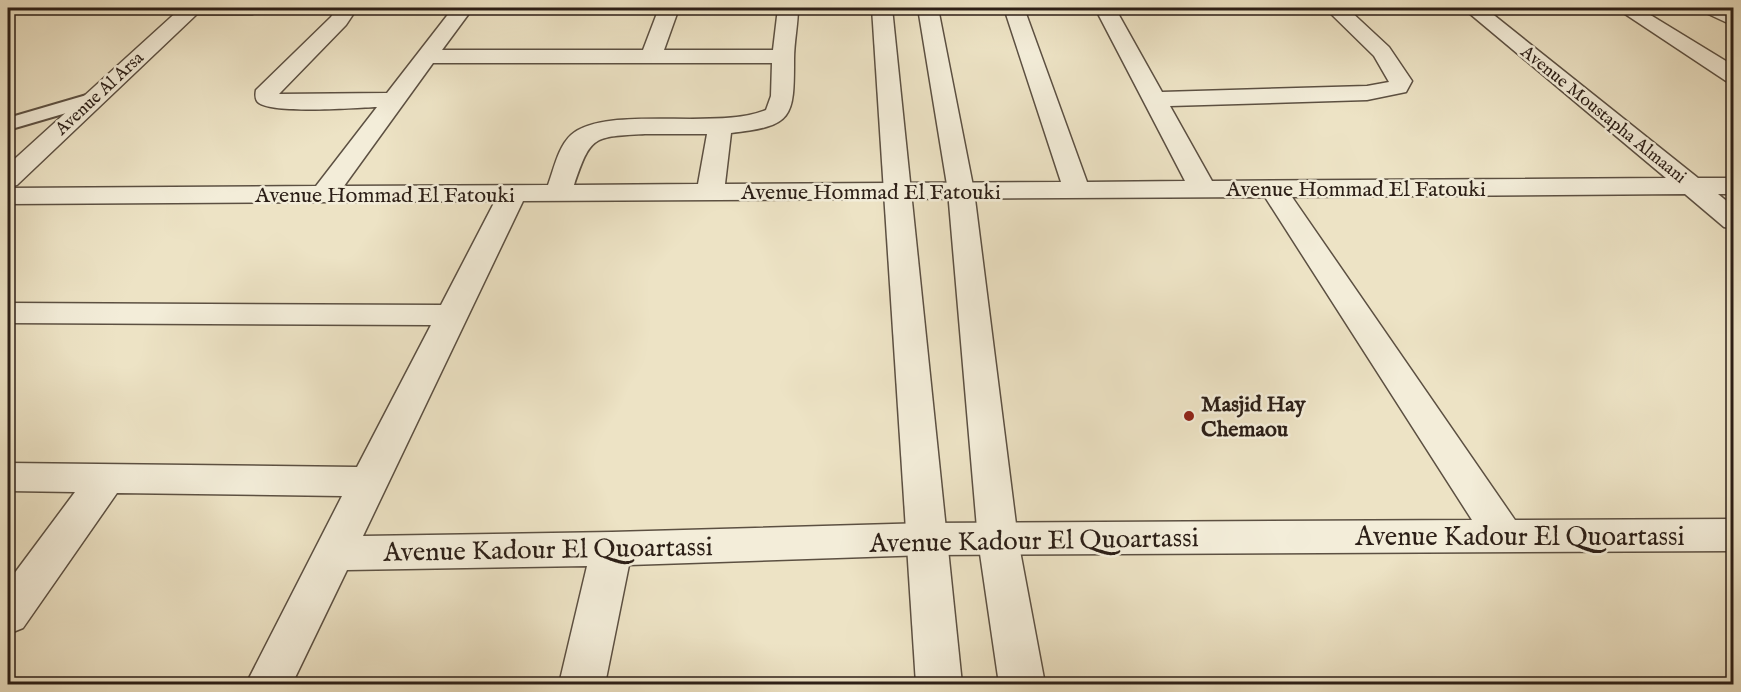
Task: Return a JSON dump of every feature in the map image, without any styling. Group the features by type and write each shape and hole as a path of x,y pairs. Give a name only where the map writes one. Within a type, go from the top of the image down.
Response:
{"street":[{"path":"191,8 252,8"},
{"name":"Avenue Al Arsa","path":"8,179 191,8"},
{"path":"334,8 341,9 344,13 339,21 267,90 267,98 279,102 394,100"},
{"path":"324,194 463,8"},
{"path":"651,56 669,8"},
{"path":"558,193 579,140 592,132 610,128 720,127 756,123 774,115 783,96 783,56 788,8"},
{"path":"882,8 939,684"},
{"path":"928,8 961,191 998,540 1022,684"},
{"path":"1014,8 1077,190"},
{"path":"1105,8 1203,189"},
{"path":"1154,99 1367,93 1398,87 1401,81 1398,74 1381,52 1335,8"},
{"name":"Avenue Moustapha Almaani","path":"1473,8 1734,221"},
{"path":"1626,8 1734,76"},
{"path":"1711,8 1734,20"},
{"path":"426,57 783,56"},
{"path":"710,192 720,127"},
{"name":"Avenue Hommad El Fatouki","path":"8,196 1734,186"},
{"path":"1273,189 1503,535"},
{"path":"269,684 513,193"},
{"path":"8,313 452,315"},
{"path":"8,477 369,482"},
{"path":"8,615 107,478"},
{"name":"Avenue Kadour El Quoartassi","path":"334,553 612,549 927,539 1734,535"},
{"path":"582,684 612,549"}],"lane":[{"path":"8,124 90,100"}],"place":[{"name":"Masjid Hay Chemaou","path":"1189,416"}]}
